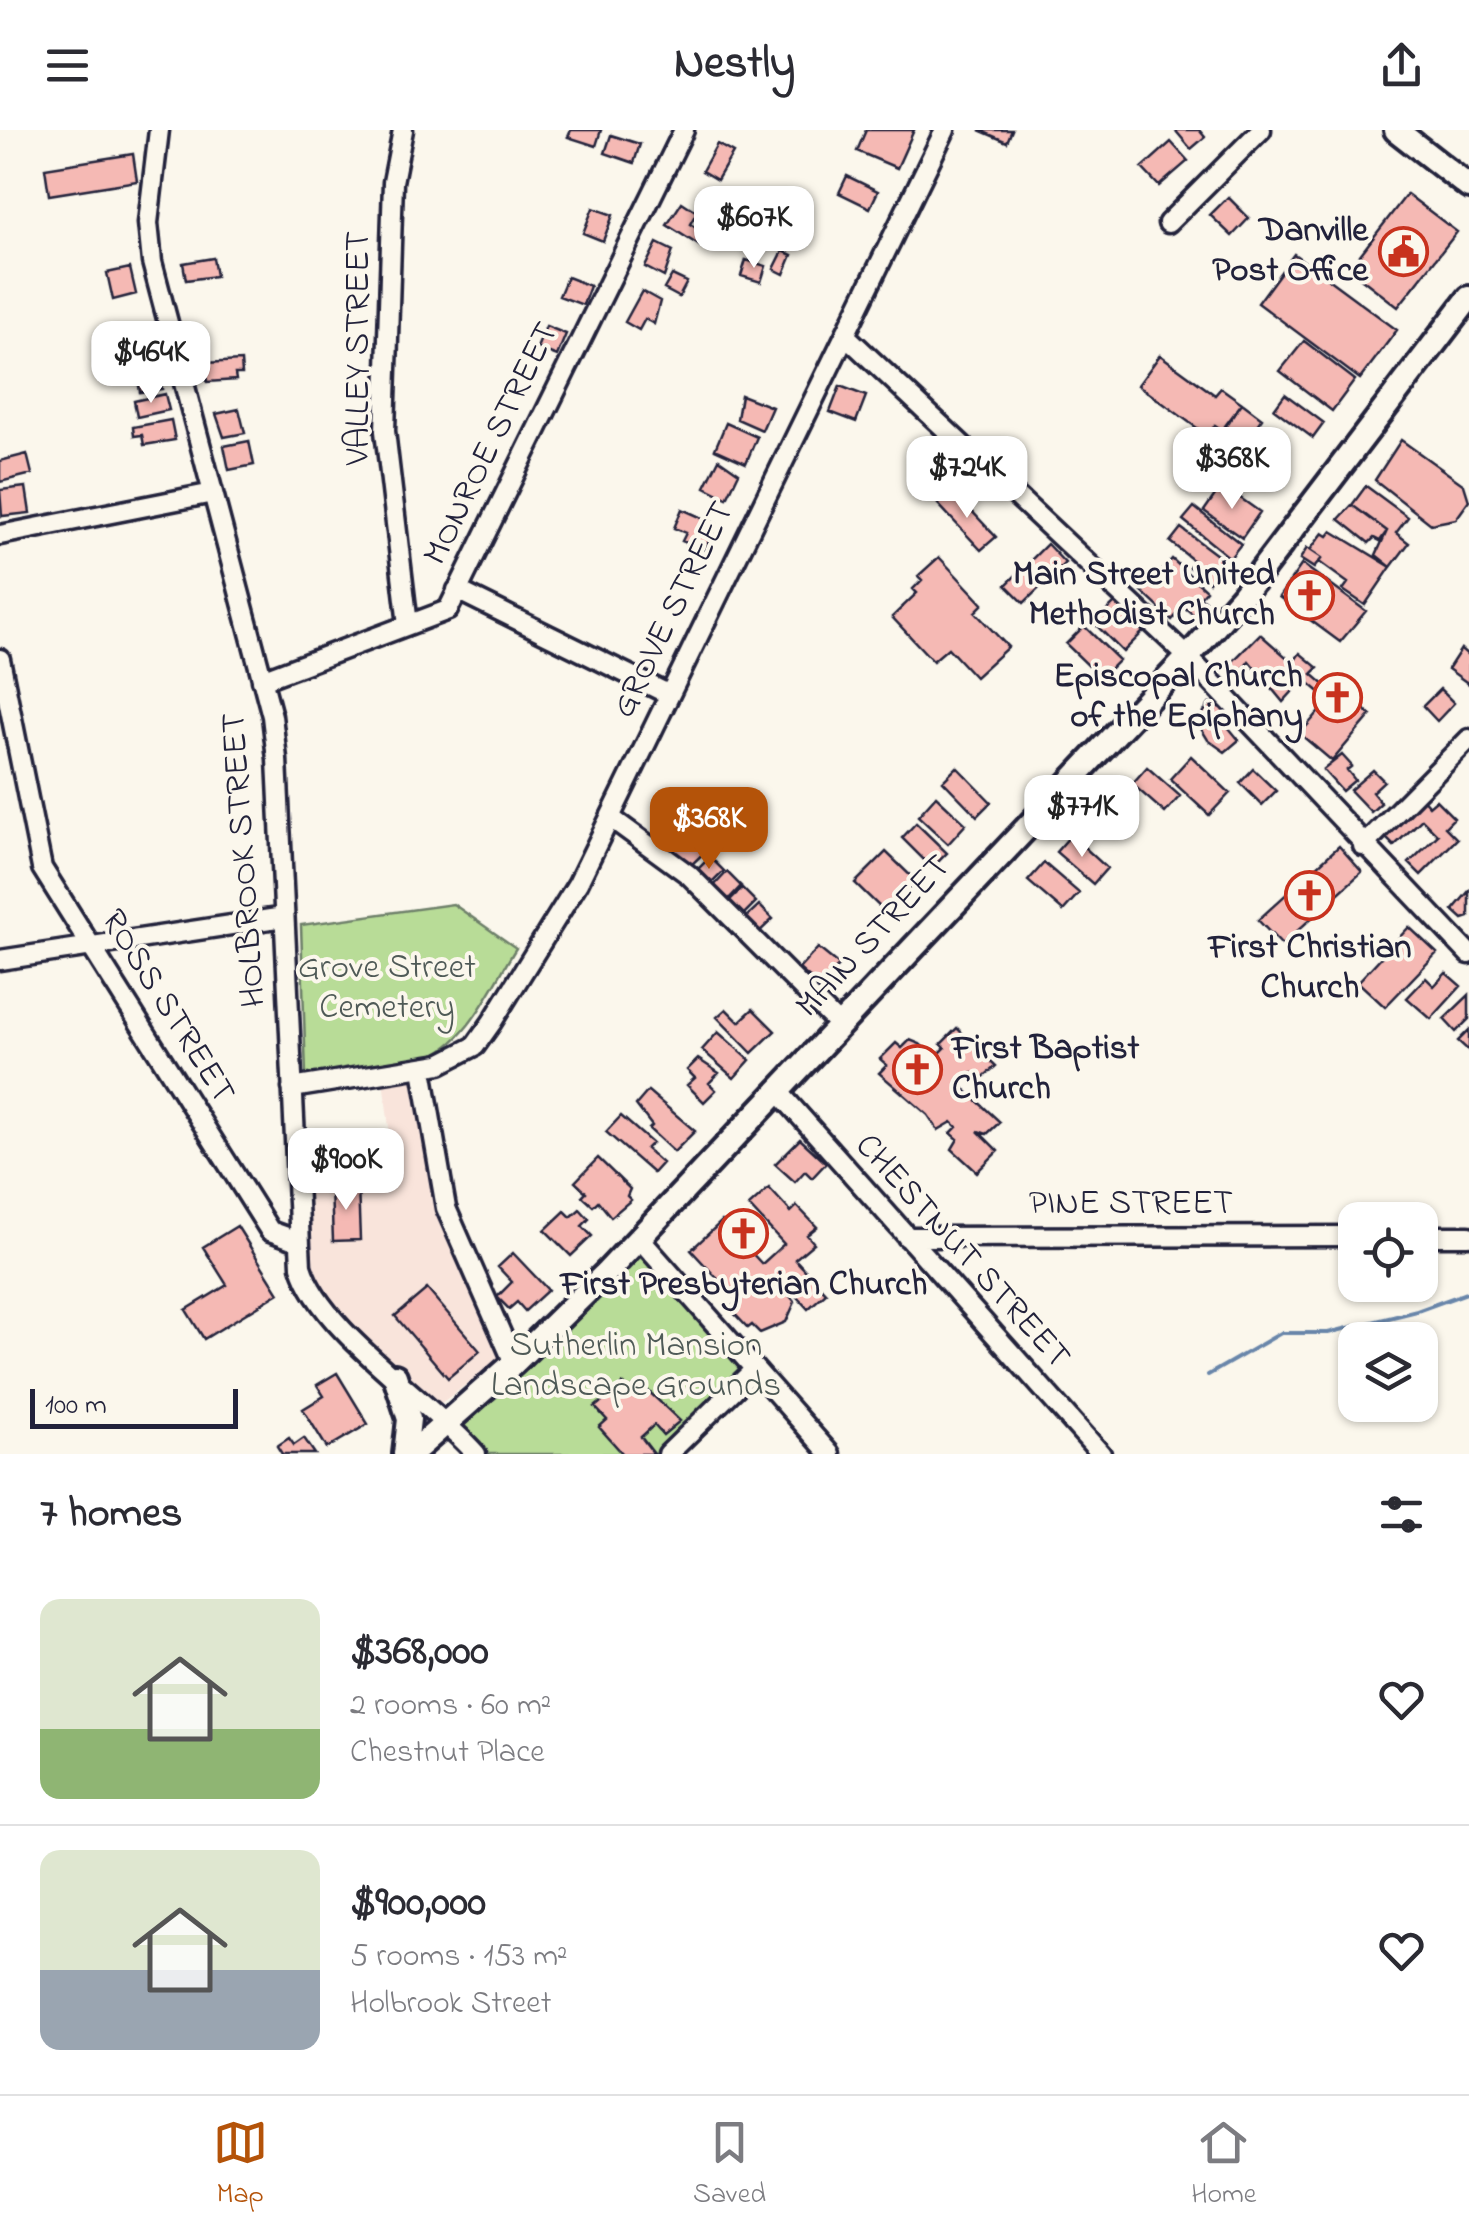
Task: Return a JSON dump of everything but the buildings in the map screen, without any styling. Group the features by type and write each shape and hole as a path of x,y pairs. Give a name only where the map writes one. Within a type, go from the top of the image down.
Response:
{"main road":[{"path":"1396,130 1469,186"},
{"name":"MAIN STREET","path":"408,1454 514,1364 639,1238 1188,657 1242,596 1469,298"},
{"path":"396,1376 408,1419 408,1454"}],"street":[{"name":"HOLBROOK STREET","path":"159,130 148,241 262,680 278,759 298,1241"},
{"name":"VALLEY STREET","path":"403,130 393,182 385,431 408,625"},
{"name":"MONROE STREET","path":"262,680 448,610 684,130"},
{"name":"GROVE STREET","path":"292,1088 422,1069 475,1046 578,883 944,130"},
{"path":"1168,223 1260,130"},
{"path":"845,335 1188,657 1469,954"},
{"path":"0,535 212,492"},
{"path":"458,590 668,694"},
{"name":"ROSS STREET","path":"0,659 33,841 42,868 270,1231 298,1241"},
{"path":"1363,846 1469,739"},
{"path":"611,818 688,876 840,1026"},
{"path":"0,960 284,917"},
{"path":"422,1069 446,1208 514,1364"},
{"name":"CHESTNUT STREET","path":"778,1090 1101,1454"},
{"name":"PINE STREET","path":"907,1237 1338,1236"},
{"path":"1438,1236 1469,1236"},
{"path":"639,1238 830,1454"},
{"path":"298,1241 305,1278 324,1309 448,1422 476,1454"},
{"path":"668,1454 755,1369"}],"shaded area":[{"path":"418,1075 433,1184 500,1359 440,1404 337,1311 318,1282 306,1244 303,1187 368,1178 365,1148 391,1143 383,1080"}],"green space":[{"name":"Grove Street Cemetery","path":"453,904 516,948 467,1027 440,1051 425,1058 306,1075 301,925"},
{"name":"Sutherlin Mansion Landscape Grounds","path":"639,1238 755,1369 674,1454 476,1454 448,1422"}],"waterway":[{"path":"1208,1375 1281,1333 1328,1333 1417,1311 1469,1292"}],"place":[{"name":"Danville Post Office","path":"1403,251"},
{"name":"Main Street United Methodist Church","path":"1310,595"},
{"name":"Episcopal Church of the Epiphany","path":"1338,697"},
{"name":"First Christian Church","path":"1310,896"},
{"name":"First Baptist Church","path":"917,1069"},
{"name":"First Presbyterian Church","path":"744,1233"}]}
